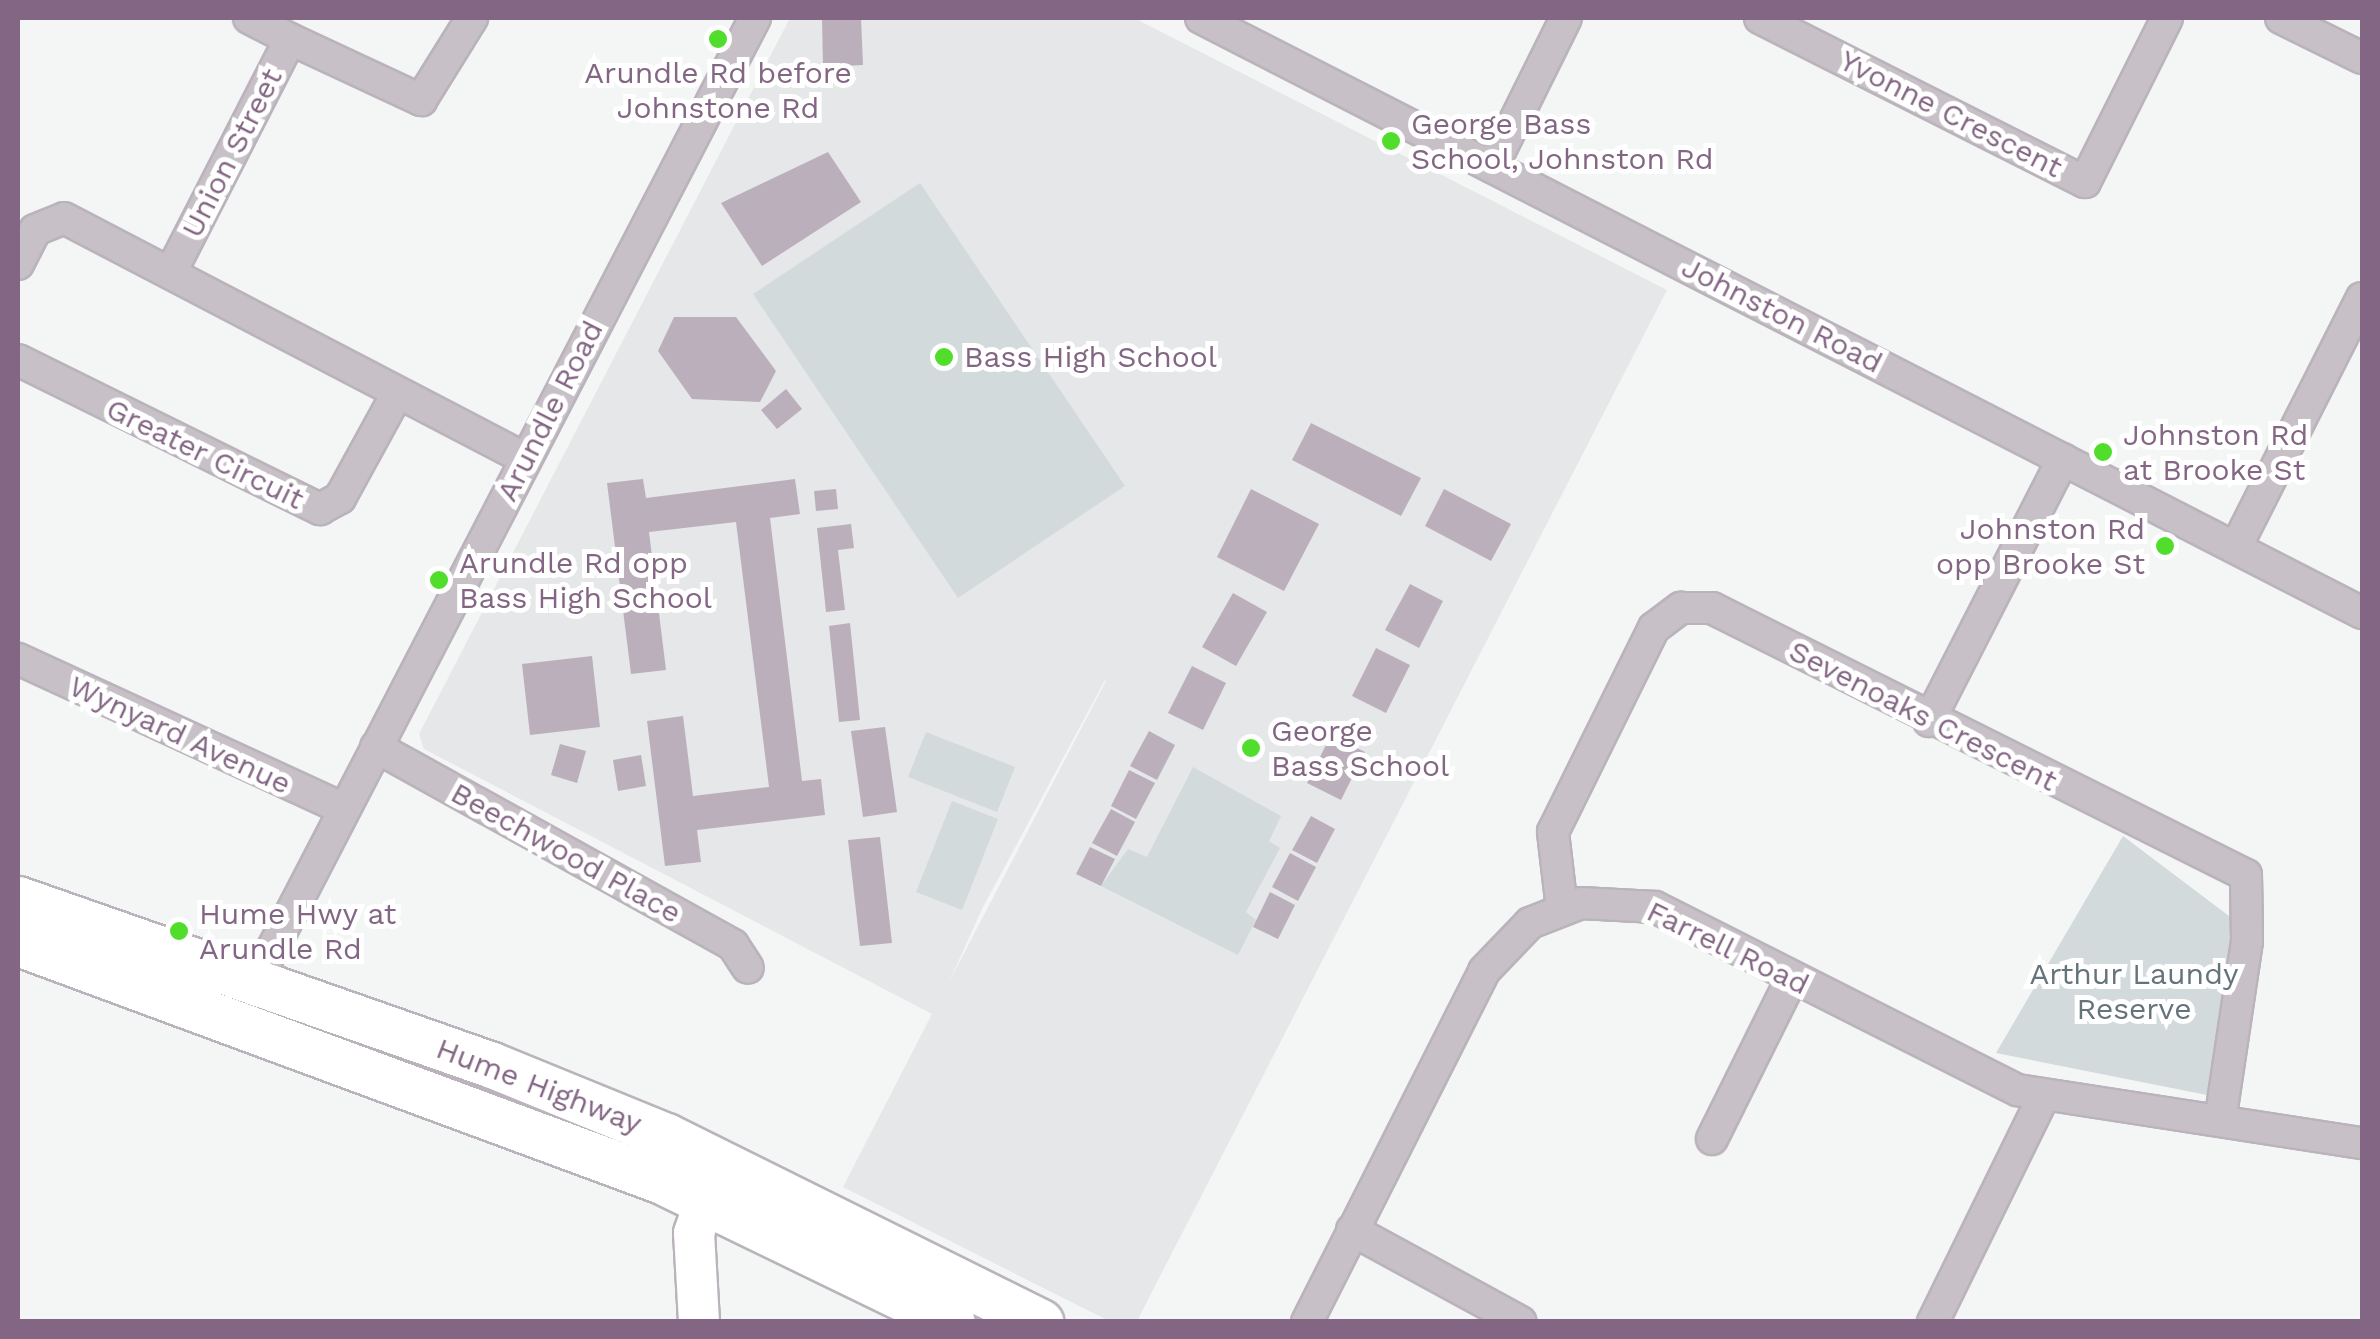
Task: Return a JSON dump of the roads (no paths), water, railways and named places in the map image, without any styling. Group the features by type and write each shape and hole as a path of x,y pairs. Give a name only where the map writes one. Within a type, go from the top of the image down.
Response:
{"highway":[{"name":"Hume Highway","path":"18,899 245,1002 712,1180 1040,1322"},
{"name":"Hume Highway","path":"18,943 245,1002"},
{"name":"Hume Highway","path":"712,1180 952,1322"}],"main road":[{"path":"699,1322 694,1232 712,1180"}],"street":[{"path":"249,18 290,39"},
{"name":"Union Street","path":"172,270 290,39 421,100 472,18"},
{"name":"Arundle Road","path":"245,1002 754,18"},
{"name":"Johnston Road","path":"1201,18 2362,612"},
{"path":"1492,167 1566,18"},
{"name":"Yvonne Crescent","path":"1760,18 2085,182 2168,18"},
{"path":"2281,18 2362,58"},
{"path":"18,264 35,230 64,218 172,270 397,394 526,459"},
{"path":"2236,546 2362,298"},
{"name":"Greater Circuit","path":"18,360 320,509 340,498 397,394"},
{"path":"1929,721 2063,458"},
{"name":"Sevenoaks Crescent","path":"1562,909 1551,856 1558,820 1669,613 1712,608 1929,721 2246,875 2247,941 2220,1121"},
{"name":"Wynyard Avenue","path":"18,659 344,808"},
{"name":"Beechwood Place","path":"376,747 732,946 748,968"},
{"name":"Farrell Road","path":"1307,1322 1484,971 1512,937 1562,909 1600,900 1655,907 1792,978 2043,1097 2362,1143"},
{"path":"1712,1140 1792,978"},
{"path":"1933,1322 2043,1097"},
{"path":"1352,1230 1520,1322"}],"place":[{"name":"Arundle Rd before Johnstone Rd","path":"718,39"},
{"name":"George Bass School, Johnston Rd","path":"1391,141"},
{"name":"Bass High School","path":"944,357"},
{"name":"Johnston Rd at Brooke St","path":"2103,452"},
{"name":"Johnston Rd opp Brooke St","path":"2165,546"},
{"name":"Arundle Rd opp Bass High School","path":"439,580"},
{"name":"George Bass School","path":"1251,748"},
{"name":"Hume Hwy at Arundle Rd","path":"179,931"}],"park label":[{"name":"Arthur Laundy Reserve","path":"2134,991"}]}
